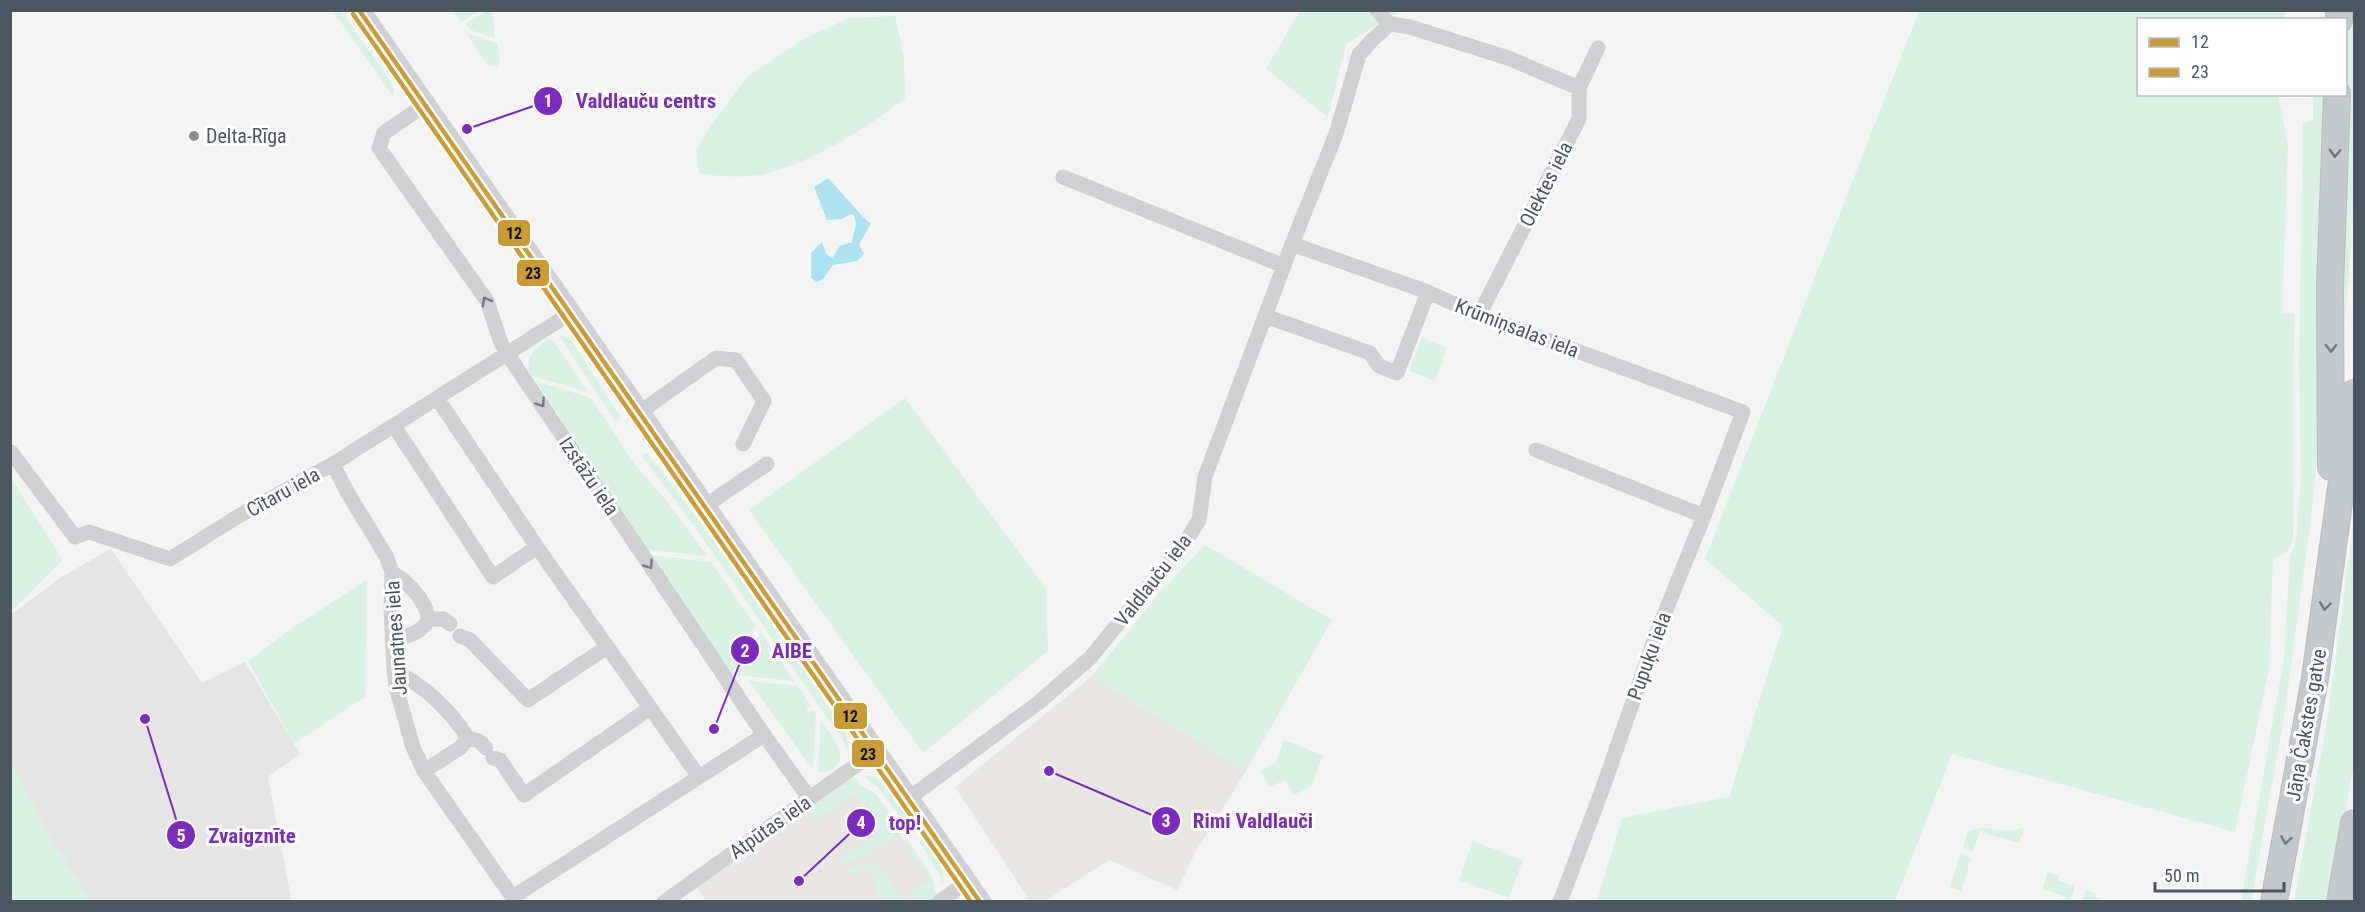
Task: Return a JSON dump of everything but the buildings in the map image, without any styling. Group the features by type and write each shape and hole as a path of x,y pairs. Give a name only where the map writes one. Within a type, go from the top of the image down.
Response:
{"highway":[{"path":"2332,548 2330,287 2337,96"},
{"path":"2332,548 2355,393"},
{"name":"Jāņa Čakstes gatve","path":"2274,902 2315,678 2332,548"},
{"path":"2340,902 2355,823"}],"main road":[{"path":"359,10 980,902"}],"street":[{"path":"1377,10 1390,24 1410,27 1508,58 1578,88"},
{"name":"Valdlauču iela","path":"908,799 1075,674 1186,541 1199,520 1205,477 1292,244 1336,134 1359,55 1390,24"},
{"name":"Olektes iela","path":"1479,315 1579,120 1578,88 1598,48"},
{"name":"Izstāžu iela","path":"426,104 384,133 378,148 487,301 501,343 508,355 764,735 810,799"},
{"path":"1064,177 1284,266"},
{"name":"Krūmiņsalas iela","path":"1292,244 1428,292 1479,315 1743,412"},
{"path":"1265,316 1370,353 1379,366 1397,373 1428,292"},
{"name":"Cītaru iela","path":"11,452 75,537 89,532 170,559 237,517 333,464 571,313"},
{"path":"640,412 716,358 736,360 764,401 743,444"},
{"path":"437,398 606,647 699,777"},
{"name":"Pupuķu iela","path":"1560,902 1657,632 1743,412"},
{"path":"394,426 493,577 537,547"},
{"path":"1536,450 1704,516"},
{"name":"Jaunatnes iela","path":"333,464 386,556 392,572 394,671 403,717 413,747 424,771 514,899"},
{"path":"705,506 767,464"},
{"path":"392,572 408,582 427,611 429,619 425,626 415,634 392,639"},
{"path":"429,619 444,620 450,624"},
{"path":"460,636 470,640 528,700 606,647"},
{"path":"394,671 411,679 439,703 468,738 479,741 500,760 524,795 650,708"},
{"path":"514,899 764,735"},
{"path":"424,771 460,748 468,738"},
{"name":"Atpūtas iela","path":"664,902 876,751"},
{"path":"939,902 967,882"}],"shaded area":[{"path":"111,549 202,683 245,662 300,754 268,777 291,898 285,902 64,901 11,798 10,615 63,576"},
{"path":"1092,676 1246,771 1196,851 1177,890 1109,860 1045,901 1030,901 955,787"},
{"path":"843,766 872,797 930,876 935,897 929,902 706,901 689,877"}],"green space":[{"path":"2354,10 2354,169 2351,251 2343,344 2347,96 2348,11"},
{"path":"333,11 341,11 389,79 394,90 393,96"},
{"path":"453,11 479,11 461,22"},
{"path":"487,11 492,11 495,38 470,30 466,23"},
{"path":"1300,11 1399,11 1346,44 1328,117 1266,69"},
{"path":"1919,11 2286,11 2283,18 2137,18 2137,96 2278,96 2288,145 2282,313 2294,313 2293,539 2286,552 2273,558 2269,669 2235,832 1952,754 1895,901 1597,901 1622,818 1729,797 1783,626 1705,559"},
{"path":"895,16 904,57 905,99 840,142 787,167 751,176 699,174 696,150 713,122 748,76 802,40 849,18"},
{"path":"467,33 497,43 500,61 497,66 486,64"},
{"path":"2313,96 2326,96 2321,412 2312,510 2284,717 2251,901 2241,902 2284,658 2290,557 2296,541 2301,476 2299,365 2303,123 2313,120"},
{"path":"559,335 570,338 621,418 615,421"},
{"path":"1422,338 1447,348 1435,381 1409,371"},
{"path":"549,339 554,342 588,392 532,376 529,370 529,359 539,346"},
{"path":"536,381 591,398 635,465 666,500 707,556 648,550"},
{"path":"905,398 1046,589 1048,651 923,753 749,510"},
{"path":"647,453 701,523 845,731 848,751 690,520 642,456"},
{"path":"10,477 63,560 11,612 10,612"},
{"path":"2354,518 2354,764 2329,901 2294,902 2328,716"},
{"path":"1205,545 1332,620 1246,771 1092,676 1161,591"},
{"path":"650,555 711,562 756,626 732,675"},
{"path":"367,580 365,697 294,744 248,661 294,627"},
{"path":"761,632 794,681 737,675"},
{"path":"749,681 798,686 811,706 806,709 809,713 813,710 816,714 813,770"},
{"path":"821,720 837,744 840,759 837,765 830,770 818,773"},
{"path":"1284,740 1323,755 1311,787 1293,795 1286,780 1269,787 1261,770 1276,763"},
{"path":"10,761 52,840 91,901 11,901"},
{"path":"862,775 873,776 881,782 916,832 913,835 878,787"},
{"path":"854,778 875,793 903,832 871,854 843,864 840,859 880,832 873,820 878,817 867,802 861,805 855,794 814,821 812,816 814,807"},
{"path":"1981,828 2009,831 2024,828 2019,843 1983,833 1981,830 1973,851 1963,847 1968,831"},
{"path":"907,839 932,876 936,895 928,901 916,901 909,893 924,882 925,884 931,880 904,842"},
{"path":"922,840 934,855 943,872 943,884 939,873 919,842"},
{"path":"1473,841 1523,860 1509,898 1459,880"},
{"path":"1960,854 1971,858 1961,891 1950,887"},
{"path":"875,862 905,901 884,901 873,886 878,882 867,866 852,876 848,871 856,866"},
{"path":"2049,872 2059,876 2057,880 2074,886 2070,899 2043,889"},
{"path":"2086,890 2096,893 2095,898 2108,901 2082,901"}],"water":[{"path":"828,178 871,223 859,245 864,254 857,261 833,265 823,279 817,282 811,278 811,253 822,242 826,254 832,258 840,246 852,242 856,224 854,215 850,214 842,219 827,220 814,187"}],"transit line":[{"name":"12","path":"359,10 980,902"},
{"name":"23","path":"353,14 971,902"}],"place":[{"name":"Valdlauču centrs","path":"467,129"},
{"name":"Delta-Rīga","path":"194,136"},
{"name":"Zvaigznīte","path":"145,719"},
{"name":"AIBE","path":"714,729"},
{"name":"Rimi Valdlauči","path":"1049,771"},
{"name":"top!","path":"799,881"}]}
